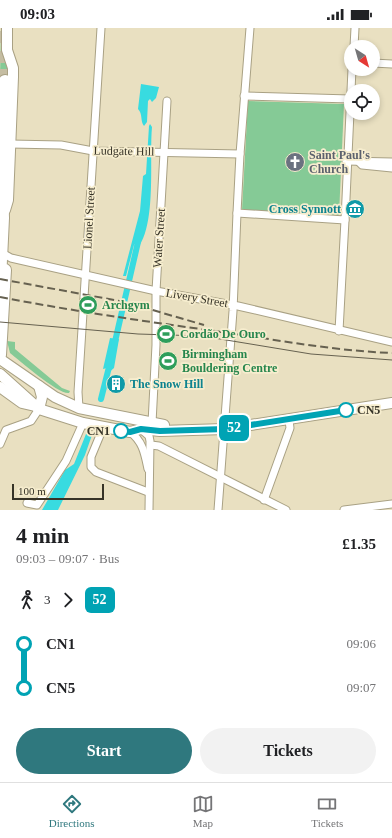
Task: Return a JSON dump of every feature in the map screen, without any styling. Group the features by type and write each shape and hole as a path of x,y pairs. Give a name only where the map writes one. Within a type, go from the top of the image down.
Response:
{"highway":[{"path":"0,280 3,218 1,157 5,81"},
{"path":"0,355 6,277 2,253"}],"main road":[{"path":"3,218 8,200 13,72 7,50 7,28"},
{"path":"0,359 55,397 79,408 152,423 196,430"},
{"path":"0,374 37,407"},
{"path":"37,407 42,397 39,386"},
{"path":"0,387 22,403 83,423 130,432 141,429 160,431 225,429 392,403"},
{"path":"55,397 52,403 53,408 61,416"},
{"path":"102,412 110,420 135,425 141,429"}],"street":[{"name":"Lionel Street","path":"79,408 78,392 101,28"},
{"path":"218,510 222,478 233,305 240,154 250,28"},
{"path":"354,40 355,28"},
{"path":"380,63 392,64"},
{"path":"244,96 344,99"},
{"name":"Water Street","path":"152,423 156,345 156,291 169,110 167,101"},
{"path":"339,330 349,120"},
{"name":"Ludgate Hill","path":"10,144 61,145 93,151 165,151 240,154"},
{"path":"346,162 359,162 363,160 392,162"},
{"path":"359,162 362,165 392,168"},
{"path":"237,213 345,220"},
{"name":"Livery Street","path":"2,253 11,258 156,291 233,305 392,342"},
{"path":"0,444 6,430 34,418 37,407"},
{"path":"264,500 290,428 289,420"},
{"path":"27,503 36,505 66,460 83,423"},
{"path":"98,427 91,457 91,467 96,472 148,492"},
{"path":"141,429 149,436 151,445 148,492 149,510"},
{"path":"130,432 138,437 149,476"},
{"path":"151,445 159,446 286,510"},
{"path":"344,510 392,504"}],"green space":[{"path":"1,28 3,28 9,79 0,79"},
{"path":"248,101 344,104 339,215 242,210"},
{"path":"7,341 15,342 15,349 62,388 70,391 69,393 57,389 30,370 10,353"}],"water":[{"path":"141,84 159,87 156,98 152,102 150,99 148,101 147,122 144,126 138,109"},
{"path":"150,124 152,127 150,208 143,238 137,249 136,243 134,245 126,276 123,276 140,211 143,176 146,174"},
{"path":"110,338 119,339 114,368 107,374 107,368 103,369"},
{"path":"86,434 92,435 85,455 58,510 42,510 65,470 74,464"}],"waterway":[{"path":"114,346 138,242"},
{"path":"101,399 109,367"}],"tunnel":[{"path":"0,43 1,28"},
{"path":"5,45 5,81"}],"tram line":[{"path":"0,322 138,334 202,336 311,354 392,360"}],"railway":[{"path":"0,279 125,302 204,325"},
{"path":"0,297 88,312 294,343 392,353"}],"bus line":[{"name":"52","path":"121,431 130,432 141,429 160,431 225,429 346,410"}],"place":[{"name":"Saint Paul's Church","path":"295,162"},
{"name":"Cross Synnott","path":"355,209"},
{"name":"Archgym","path":"88,305"},
{"name":"Cordão De Ouro","path":"166,334"},
{"name":"Birmingham Bouldering Centre","path":"168,361"},
{"name":"The Snow Hill","path":"116,384"},
{"name":"CN5","path":"346,410"},
{"name":"CN1","path":"121,431"}]}
